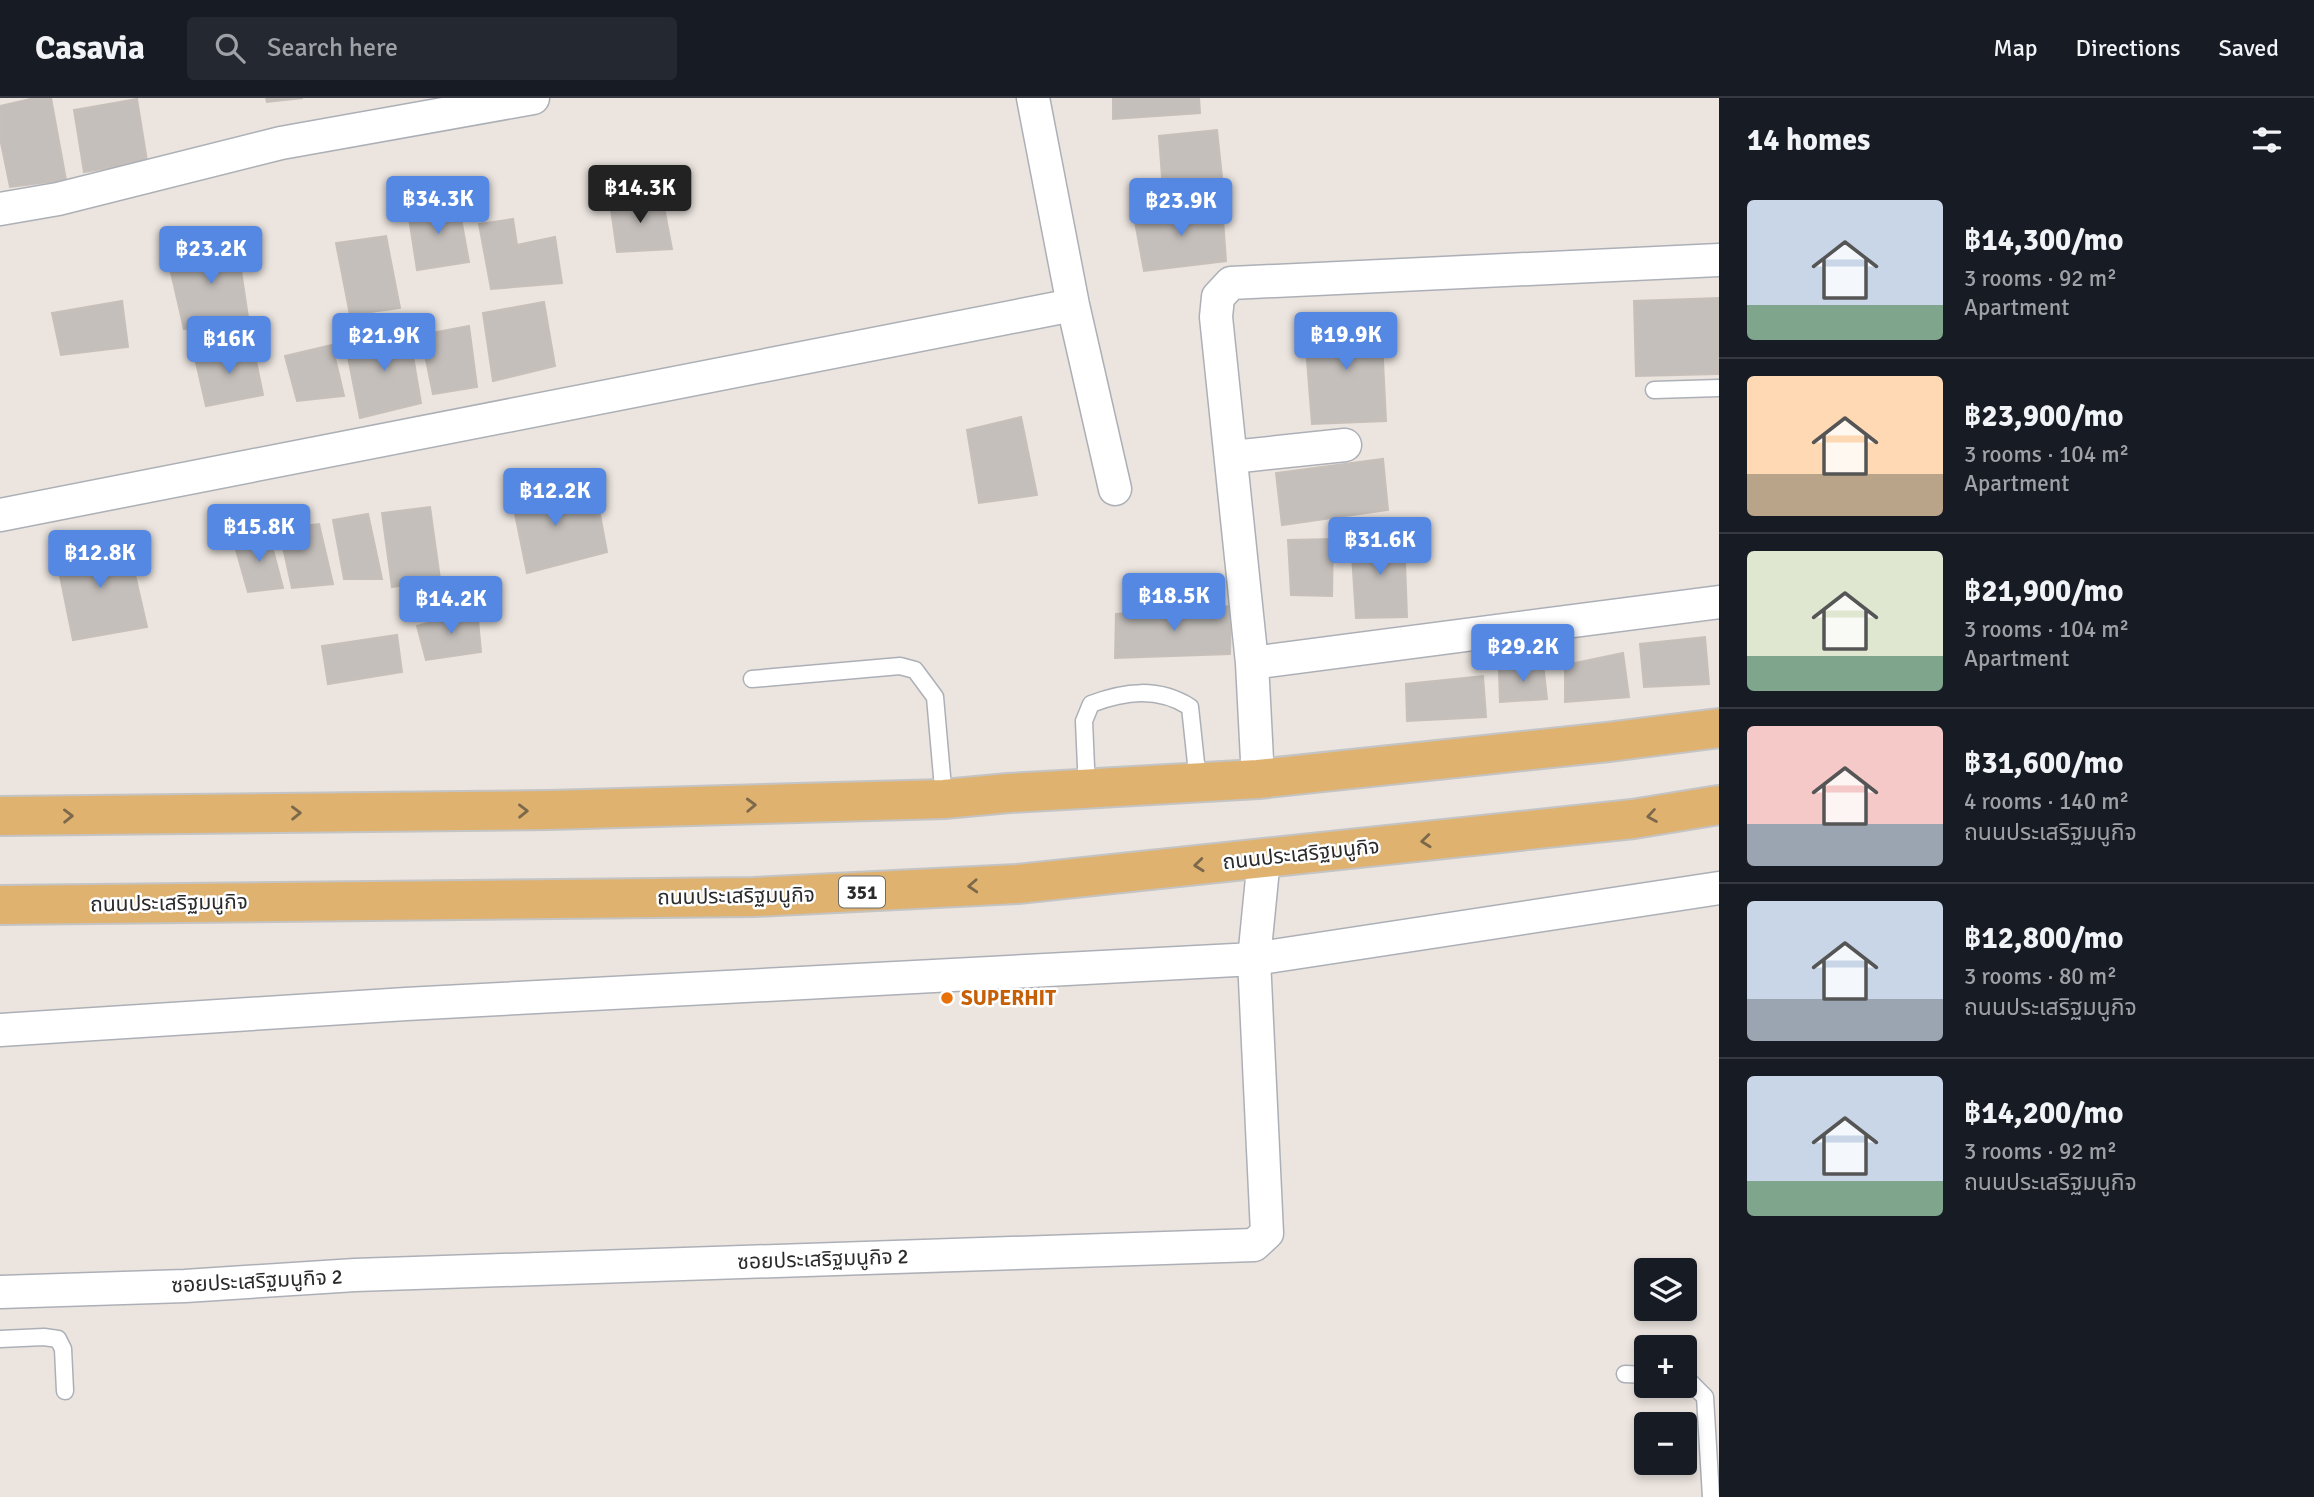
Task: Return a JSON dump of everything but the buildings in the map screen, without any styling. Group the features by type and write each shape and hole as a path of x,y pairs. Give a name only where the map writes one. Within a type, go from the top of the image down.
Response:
{"main road":[{"path":"0,817 549,810 944,799 1258,779 1719,728"},
{"name":"ถนนประเสริฐมนูกิจ","path":"0,905 754,897 1017,884 1633,819 1719,805"}],"street":[{"path":"0,209 58,199 281,143 533,98"},
{"path":"1033,98 1073,305 1115,489"},
{"path":"1258,779 1252,663 1216,317 1218,297 1231,283 1719,260"},
{"path":"0,515 1073,305"},
{"path":"1231,457 1345,445"},
{"path":"1252,663 1719,602"},
{"name":"ซอยประเสริฐมนูกิจ 2","path":"0,1292 185,1286 355,1275 1254,1245 1267,1233 1254,959 1264,858"},
{"path":"0,1030 419,1003 1254,959 1719,888"}],"lane":[{"path":"1654,390 1719,388"},
{"path":"752,679 900,666 915,670 935,697 944,799"},
{"path":"1087,790 1084,721 1091,704 1116,694 1173,696 1190,707 1198,784"},
{"path":"0,1339 58,1339 63,1349 65,1391"},
{"path":"1625,1374 1634,1374"},
{"path":"1697,1389 1705,1397 1711,1497"}],"place":[{"name":"SUPERHIT","path":"947,998"}]}
